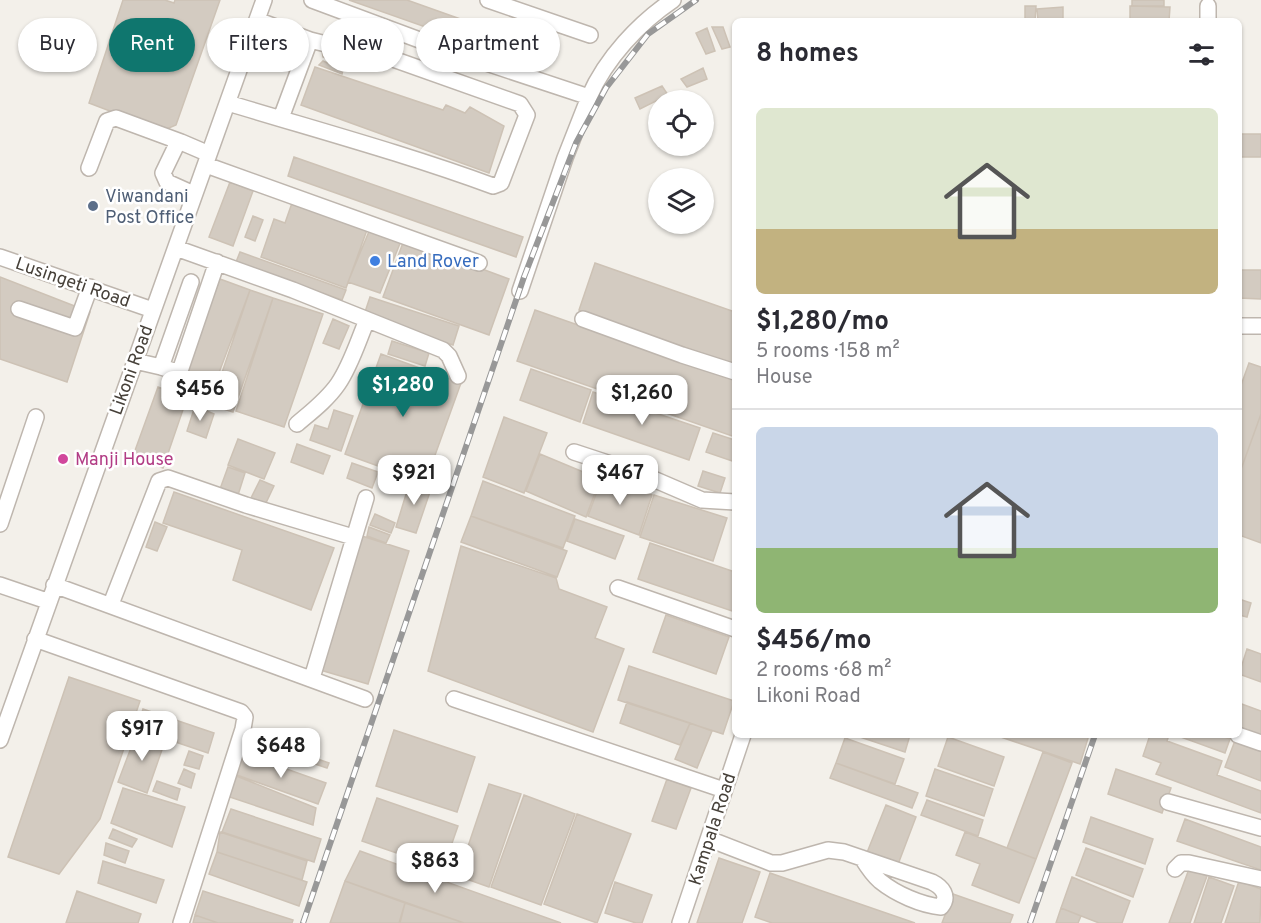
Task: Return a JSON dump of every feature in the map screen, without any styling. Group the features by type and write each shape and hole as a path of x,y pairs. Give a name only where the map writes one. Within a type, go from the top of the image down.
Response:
{"street":[{"name":"Likoni Road","path":"0,740 176,248 254,0"},
{"name":"Likoni Road","path":"258,18 264,0"},
{"path":"312,0 441,48 589,97"},
{"path":"488,0 590,35"},
{"path":"520,291 565,158 597,78 635,33 673,0"},
{"path":"228,103 447,169 493,186 501,183 527,115 520,104 345,42 322,43 310,40 281,118"},
{"name":"Likoni Road","path":"0,720 187,191 228,103 239,72"},
{"path":"89,168 107,121 116,118 181,142 204,158 479,263"},
{"path":"181,142 174,148 163,173 166,182 187,191"},
{"path":"176,248 293,290 443,350 449,356 458,376"},
{"name":"Lusingeti Road","path":"0,257 147,308"},
{"path":"135,361 177,372 181,368 217,262"},
{"path":"161,366 191,282"},
{"path":"20,309 75,328 90,287"},
{"path":"583,319 732,371"},
{"path":"297,424 338,384 350,362 367,320"},
{"path":"1242,326 1261,326"},
{"path":"0,524 36,417"},
{"path":"574,452 644,475 702,500 732,502"},
{"path":"111,604 159,482 163,478 353,537"},
{"path":"312,678 366,498"},
{"path":"0,585 44,600"},
{"path":"54,585 365,699"},
{"path":"618,588 732,628"},
{"path":"35,639 241,712 244,717 243,729 181,923"},
{"path":"454,699 724,790"},
{"path":"1242,736 1261,743"},
{"name":"Kampala Road","path":"680,923 742,738"},
{"path":"1168,802 1261,828"},
{"path":"709,839 771,863 782,863 828,850 844,852 862,858 940,886 945,894 945,902 941,907 931,906 907,897 880,881 862,858"},
{"path":"1175,869 1181,863 1189,863 1261,879"}],"building":[{"path":"123,0 165,0 174,3 175,0 220,0 214,18 207,18 207,37 195,71 195,18 117,18"},
{"path":"349,0 407,0 458,18 416,18 416,24"},
{"path":"1132,0 1164,0 1164,6 1132,6"},
{"path":"1025,6 1036,6 1035,18 1025,18"},
{"path":"1130,6 1170,7 1169,18 1130,18"},
{"path":"1063,7 1063,18 1038,18 1037,9"},
{"path":"712,27 723,27 730,47 722,49"},
{"path":"707,28 715,51 706,54 696,33"},
{"path":"109,42 109,72 195,72 176,125 162,131 89,103"},
{"path":"315,67 321,69 321,72 330,72 443,110 446,105 465,113 470,107 504,126 489,173 301,105"},
{"path":"703,68 707,79 687,87 681,79"},
{"path":"662,86 665,90 653,90"},
{"path":"648,92 648,105 640,109 635,98"},
{"path":"1242,134 1261,134 1261,157 1242,157"},
{"path":"294,157 523,237 516,257 288,176"},
{"path":"230,182 253,191 233,246 209,237"},
{"path":"292,203 367,230 346,288 261,257 274,219 285,223"},
{"path":"253,216 263,220 255,241 245,237"},
{"name":"Land Rover","path":"370,229 401,241 380,293 348,282"},
{"path":"404,240 509,279 489,335 383,297"},
{"path":"240,252 346,290 342,300 236,262"},
{"path":"595,263 732,311 732,364 579,310"},
{"path":"1242,270 1261,270 1261,299 1242,298"},
{"path":"0,277 90,312 67,382 0,359"},
{"path":"220,279 250,290 208,402 178,391"},
{"path":"250,290 273,298 233,412 211,405"},
{"path":"370,297 459,326 453,345 364,315"},
{"path":"273,298 323,314 284,427 236,411"},
{"path":"535,310 732,379 732,436 517,361"},
{"path":"333,319 349,326 339,349 323,343"},
{"path":"392,341 429,353 425,366 388,354"},
{"path":"381,354 461,383 425,483 345,454"},
{"path":"1249,363 1261,367 1261,414 1242,467 1242,383"},
{"path":"531,369 591,390 580,422 520,400"},
{"path":"158,387 187,398 163,468 133,456"},
{"path":"593,392 700,428 689,460 583,423"},
{"path":"195,406 214,414 206,438 187,431"},
{"path":"334,410 353,416 341,451 310,440 315,425 328,429"},
{"path":"1261,414 1261,543 1242,536 1242,467"},
{"path":"504,417 547,433 524,493 483,477"},
{"path":"713,433 732,439 732,461 706,452"},
{"path":"238,439 275,453 264,479 228,465"},
{"path":"297,444 330,456 323,474 291,462"},
{"path":"540,454 600,479 586,517 526,491"},
{"path":"352,463 378,472 372,488 347,478"},
{"path":"228,467 245,473 238,495 220,489"},
{"path":"703,471 725,478 720,493 698,486"},
{"path":"411,478 432,486 416,533 396,527"},
{"path":"602,478 652,495 639,535 588,516"},
{"path":"260,480 274,486 265,505 251,498"},
{"path":"483,481 575,516 563,548 471,516"},
{"path":"174,492 334,548 311,610 233,580 242,550 163,523"},
{"path":"654,495 727,518 713,561 640,537"},
{"path":"375,514 395,523 391,533 370,525"},
{"path":"471,516 567,551 557,577 461,542"},
{"path":"575,519 624,536 615,559 567,541"},
{"path":"155,522 167,527 157,551 146,547"},
{"path":"369,527 390,535 386,543 367,536"},
{"path":"362,536 409,551 368,684 320,670"},
{"path":"650,543 732,571 732,611 638,579"},
{"path":"461,546 556,578 559,589 607,607 595,638 624,649 593,732 428,671"},
{"path":"1242,600 1251,603 1247,617 1242,616"},
{"path":"666,615 729,637 716,674 653,652"},
{"path":"1247,649 1261,654 1261,682 1242,675 1242,665"},
{"path":"629,666 732,700 732,707 723,734 618,700"},
{"path":"69,677 140,701 100,819 59,874 8,857"},
{"path":"627,702 690,723 680,745 620,723"},
{"path":"1242,704 1261,711 1261,738 1242,731"},
{"path":"143,709 214,733 208,753 137,729"},
{"path":"690,723 712,731 697,768 675,759"},
{"path":"394,730 475,757 457,812 376,786"},
{"path":"137,732 165,741 147,793 118,782"},
{"path":"845,738 904,759 895,784 836,763"},
{"path":"863,738 909,738 905,752"},
{"path":"948,738 1004,757 994,786 938,766"},
{"path":"1004,738 1088,738 1080,764"},
{"path":"1149,738 1168,738 1167,741 1222,761 1217,775 1261,791 1261,813 1156,774 1161,763 1143,756"},
{"path":"1184,738 1227,738 1230,739 1225,753"},
{"path":"1236,738 1261,748 1261,781 1225,767"},
{"path":"189,751 203,756 199,769 184,765"},
{"path":"1043,752 1072,763 1036,859 1007,848"},
{"path":"240,755 326,783 318,804 234,774"},
{"path":"306,755 329,763 327,768 303,760"},
{"path":"836,763 918,793 912,808 830,778"},
{"path":"184,769 195,774 191,788 178,783"},
{"path":"935,769 993,789 984,816 926,796"},
{"path":"1116,769 1171,788 1162,813 1108,794"},
{"path":"234,775 316,808 313,825 224,795"},
{"path":"667,779 691,788 676,829 652,821"},
{"path":"157,781 180,789 177,800 153,791"},
{"path":"489,784 521,794 489,887 458,876"},
{"path":"123,788 185,807 172,847 111,823"},
{"path":"524,795 575,814 541,905 491,887"},
{"path":"377,798 458,826 443,869 362,841"},
{"path":"927,800 983,820 978,836 921,815"},
{"path":"886,805 916,817 897,867 866,855"},
{"path":"231,809 321,839 314,862 222,832"},
{"path":"577,814 631,834 597,923 544,904"},
{"path":"1091,817 1153,839 1145,864 1083,842"},
{"path":"1185,819 1261,847 1261,870 1177,841"},
{"path":"113,829 137,839 132,847 109,838"},
{"path":"220,832 307,861 302,880 217,852"},
{"path":"965,832 1036,859 1019,903 972,885 980,864 956,855"},
{"path":"106,843 129,851 125,863 104,855"},
{"path":"1086,848 1143,869 1133,897 1076,875"},
{"path":"360,851 561,923 464,923 345,881"},
{"path":"217,852 307,882 299,906 209,874"},
{"path":"719,858 760,872 742,923 697,923"},
{"path":"103,861 164,880 156,903 98,883"},
{"path":"1189,869 1207,876 1190,923 1169,923"},
{"path":"770,873 915,923 772,923 755,917"},
{"path":"1072,877 1130,901 1122,923 1099,923 1061,908"},
{"path":"1209,877 1234,886 1221,923 1194,923"},
{"path":"345,881 405,903 399,923 330,923"},
{"path":"1239,881 1261,889 1260,923 1225,923"},
{"path":"615,882 652,895 642,923 605,913"},
{"path":"77,891 141,914 138,923 66,923"},
{"path":"203,891 293,920 292,923 218,923 195,915"},
{"path":"953,894 1013,915 1010,923 942,923"},
{"path":"405,903 464,923 400,923"},
{"path":"1061,908 1081,916 1078,923 1056,923"},
{"path":"195,915 218,923 193,923"}],"railway":[{"path":"303,923 524,277 576,143 606,88 648,34 696,0"},
{"path":"1030,923 1094,738"}],"place":[{"name":"Viwandani Post Office","path":"93,206"},
{"name":"Land Rover","path":"375,261"},
{"name":"Manji House","path":"63,459"}]}
